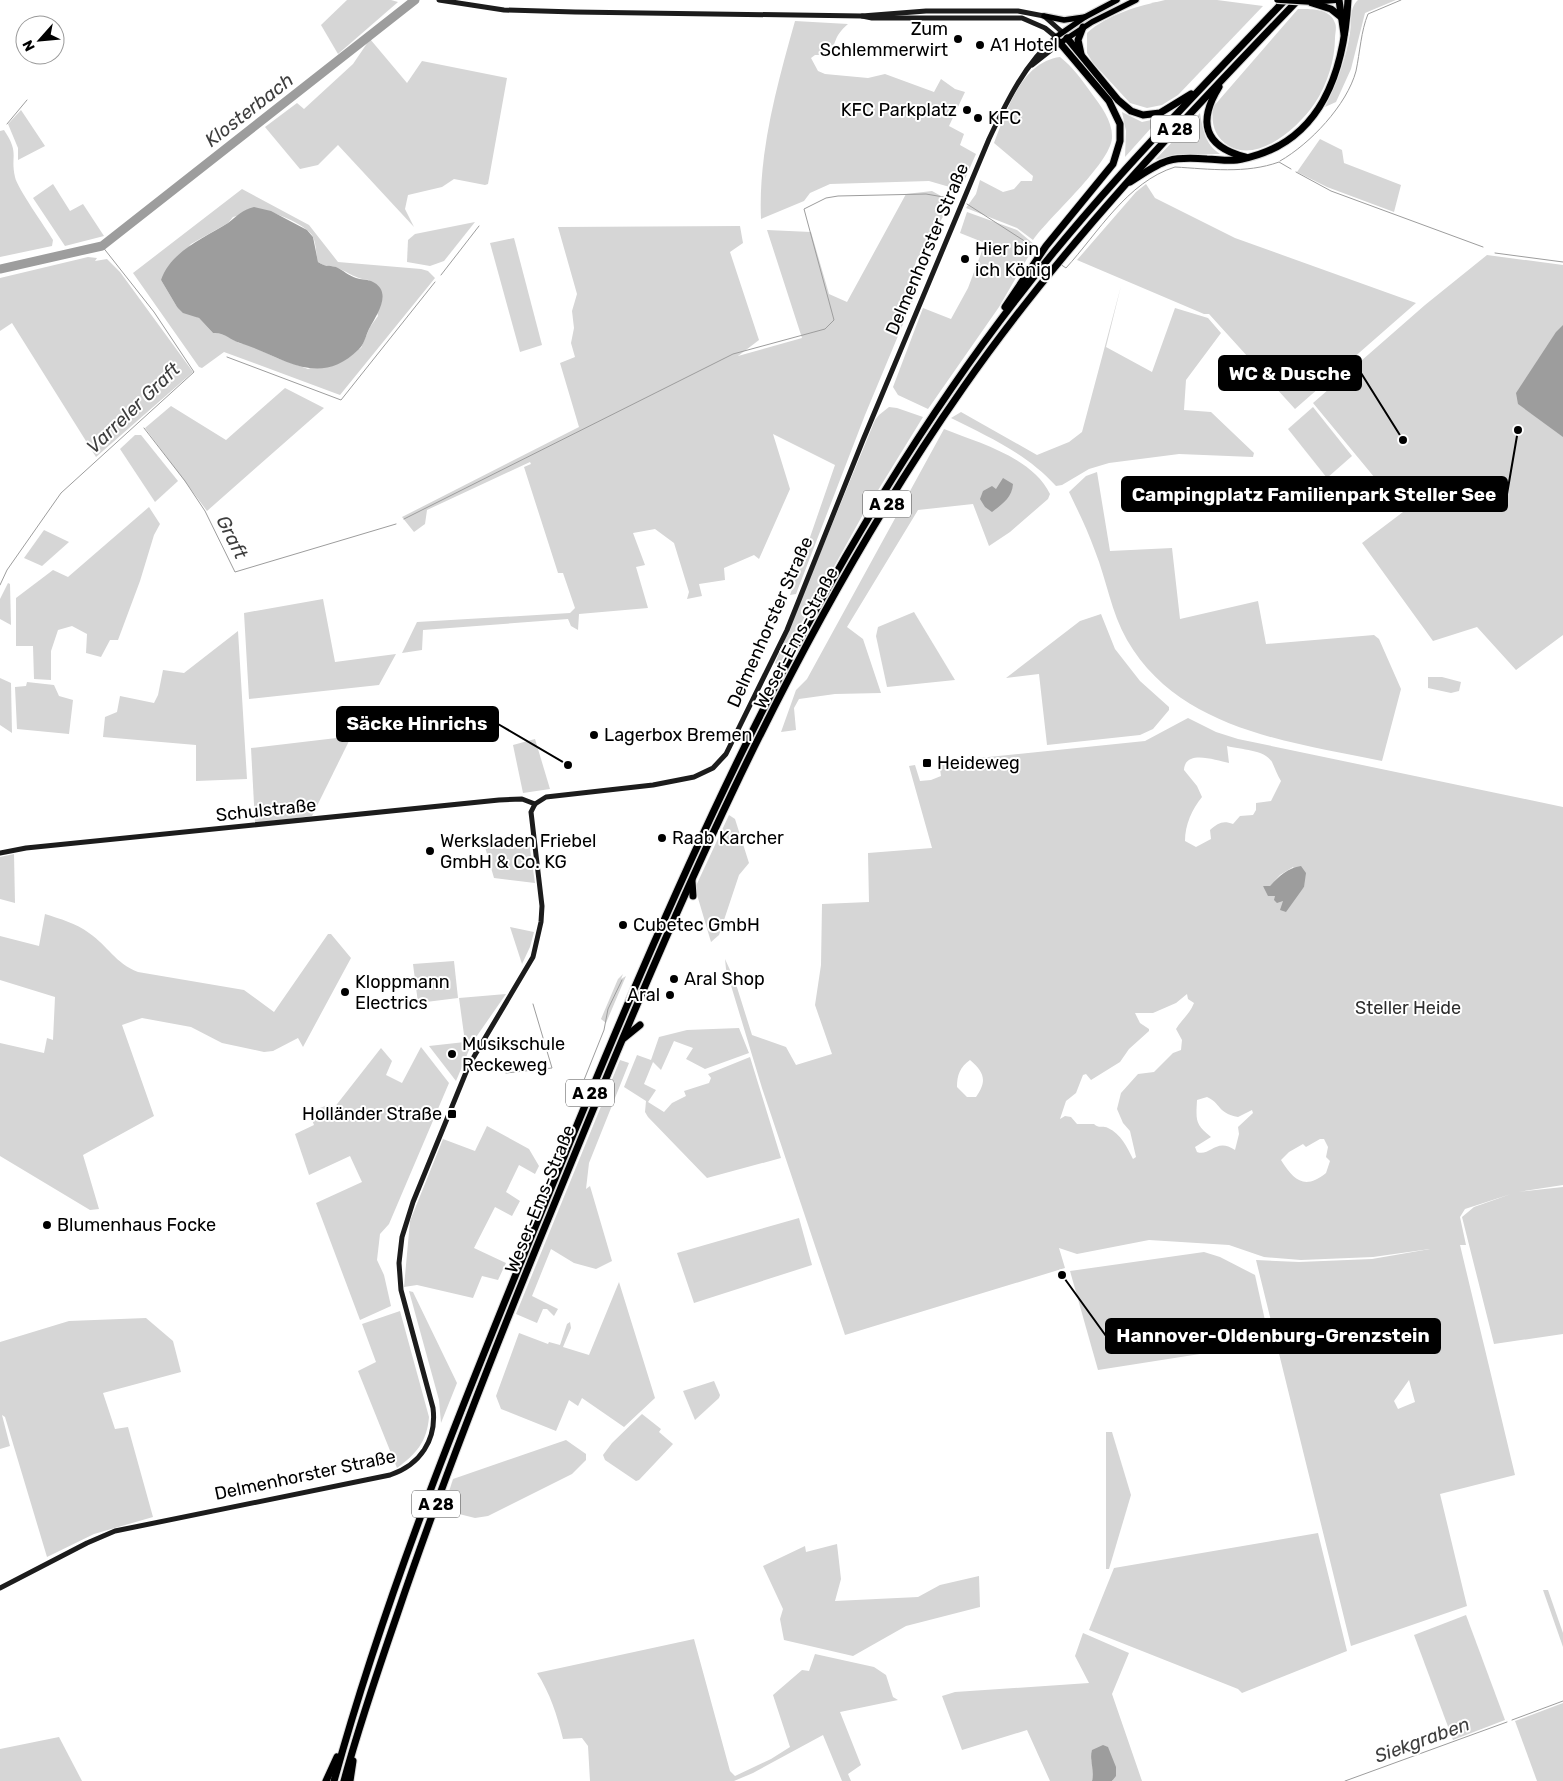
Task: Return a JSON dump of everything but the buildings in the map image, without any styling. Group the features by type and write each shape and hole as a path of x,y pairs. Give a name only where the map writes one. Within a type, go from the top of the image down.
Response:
{"highway":[{"name":"Weser-Ems-Straße","path":"345,1742 396,1588 460,1413 618,1025 674,894 736,765 801,638 880,498 945,398 999,322 1054,252 1118,178 1285,0"},
{"name":"Weser-Ems-Straße","path":"355,1741 404,1592 469,1416 622,1039 692,878 745,766 804,651 883,511 965,384 1054,266 1121,187 1298,0"},
{"path":"1339,0 1345,37"},
{"path":"1121,187 1153,165 1169,160 1184,157 1234,160 1276,148 1292,137 1314,116 1331,88 1338,69 1345,37 1348,0"},
{"path":"1309,2 1331,9 1341,17"},
{"path":"1082,57 1078,40 1083,27"},
{"path":"1061,38 1082,57 1118,100 1137,113 1160,113 1202,87"},
{"path":"999,322 999,315 1046,246 1113,164 1120,141 1120,124 1109,101 1061,38"},
{"path":"1229,72 1210,103 1207,111 1207,124 1217,145 1230,153 1248,157"},
{"path":"692,878 692,896"},
{"path":"622,1039 640,1025"},
{"path":"350,1781 355,1741"},
{"name":"A 28","path":"344,1781 355,1741"},
{"path":"326,1781 345,1742"},
{"name":"A 28","path":"334,1781 345,1742"}],"main road":[{"path":"1061,38 1085,17 1117,0"},
{"name":"Delmenhorster Straße","path":"1061,38 1136,0"},
{"path":"1277,0 1309,2 1339,0"},
{"path":"1044,16 1064,20 1085,17"}],"street":[{"path":"439,0 477,7 520,11 862,16 926,11 1018,11 1044,16 1061,38"},
{"path":"862,16 872,18 1022,18 1045,28 1061,38"},
{"name":"Delmenhorster Straße","path":"0,1588 87,1543 115,1531 390,1475 407,1468 424,1451 434,1427 433,1408 403,1298 399,1270 401,1243 413,1202 469,1065 494,1021 526,972 533,957 538,939 542,906 530,821 531,812 535,804 540,800 555,795 653,785 694,777 713,768 726,754 787,630 863,440 978,163 1009,98 1028,68 1061,38"},
{"name":"Schulstraße","path":"0,854 26,848 499,800 522,798 535,804"}],"green space":[{"path":"347,0 391,0 398,2 338,54 321,25"},
{"path":"1165,0 1217,0 1263,6 1178,95 1162,105 1147,108 1130,103 1093,63 1087,53 1087,33 1095,26 1114,16 1134,8"},
{"path":"1358,0 1396,0 1365,13 1351,69 1336,102 1325,107 1343,62 1350,33 1352,11"},
{"path":"1298,9 1314,9 1325,12 1333,18 1336,25 1334,55 1330,72 1323,88 1308,113 1299,123 1277,140 1253,150 1241,150 1229,146 1217,134 1213,124 1213,107"},
{"path":"795,21 848,24 837,37 828,55 815,55 811,58 818,71 825,74 868,78 885,74 934,92 941,79 955,89 965,92 949,126 964,134 960,145 976,154 960,190 929,181 830,184 810,193 804,201 761,219 763,169 770,119"},
{"path":"370,39 407,83 422,61 507,78 488,184 454,179 442,187 408,195 405,209 414,227 338,145 318,165 300,169 265,127 297,103 304,109 353,64"},
{"path":"1060,57 1077,74 1103,109 1111,126 1112,138 1109,149 1091,175 1033,240 1017,228 966,208 976,194 980,180 1003,192 1014,189 1021,181 1032,181 1033,176 994,143 1010,103 1025,78 1046,61"},
{"path":"21,110 45,146 18,160 18,148 8,124"},
{"path":"1122,112 1142,122 1160,118 1125,157 1126,131"},
{"path":"1200,113 1208,141 1220,154 1177,154 1155,160"},
{"path":"4,130 12,144 17,182 53,240 52,246 0,257 0,131"},
{"path":"1320,139 1342,150 1344,163 1401,185 1394,212 1327,187 1297,172"},
{"path":"53,184 70,211 83,204 104,236 65,246 33,198"},
{"path":"1146,184 1155,198 1235,238 1416,303 1295,409 1209,314 1204,314 1077,260 1136,192"},
{"path":"242,189 309,225 338,262 421,269 428,271 435,278 340,395 224,352 202,368 199,367 133,273","holes":["260,210 280,215 308,231 314,241 318,262 369,280 378,316 370,327 361,348 308,369 249,345 239,343 222,332 213,333 199,318 177,307 161,280 191,244 228,223 233,217"]},
{"path":"932,191 952,202 916,261 912,278 913,300 865,415 796,594 790,595 835,465 773,434 790,489 759,559 754,555 724,568 725,580 699,584 702,596 687,599 689,592 674,543 655,529 633,533 645,565 636,567 648,608 579,614 578,630 571,626 568,619 423,630 422,650 402,653 417,622 570,613 575,608 563,573 558,573 524,467 531,464 530,462 427,510 425,524 414,532 402,517 579,427 560,363 575,357 571,343 574,328 572,311 577,294 558,227 740,226 743,243 730,252 759,340 738,356 802,338 767,230 811,232 829,294 847,302 906,194"},
{"path":"967,212 1017,230 1035,245 999,307 928,409 898,395 893,387 923,308 951,319 968,288 985,243 960,233"},
{"path":"475,222 444,261 430,266 407,262 408,240 415,234"},
{"path":"514,238 542,345 520,352 490,243"},
{"path":"1487,255 1563,265 1563,635 1516,670 1477,627 1433,641 1362,543 1403,512 1313,403 1425,305"},
{"path":"88,257 97,258 95,261 107,259 120,272 193,372 96,457 12,323 0,331 0,278"},
{"path":"1121,286 1106,347 1152,372 1175,308 1208,318 1221,333 1186,380 1184,410 1211,412 1254,453 1253,457 1179,454 1109,463 1089,469 1062,485 1056,486 1020,455 951,418 961,412 1037,455 1069,442 1082,432"},
{"path":"285,388 324,408 207,511 145,428 171,406 226,440"},
{"path":"889,407 923,417 861,518 779,666 775,663 875,420"},
{"path":"1313,407 1352,456 1327,478 1288,429"},
{"path":"944,429 988,446 1018,461 1042,481 1050,494 1048,499 1010,532 989,546 973,504 918,510 847,627 863,639 881,693 835,694 799,699 794,708 796,730 781,732 796,690 807,679"},
{"path":"135,435 141,435 178,481 155,502 120,449"},
{"path":"1097,472 1110,551 1172,548 1180,619 1258,601 1266,644 1374,635 1379,639 1401,689 1382,761 1311,747 1240,727 1206,713 1176,694 1149,670 1127,640 1122,629 1099,562 1069,492 1086,476"},
{"path":"149,507 160,524 154,535 140,581 118,640 110,640 101,657 86,653 87,634 72,626 58,630 51,651 51,680 34,679 33,646 16,646 16,598 53,570 68,577"},
{"path":"44,530 69,542 42,566 24,558"},
{"path":"8,583 10,584 11,625 0,619 0,599"},
{"path":"323,599 335,662 396,654 379,685 249,699 244,613"},
{"path":"914,612 955,680 887,687 876,636 878,627"},
{"path":"1101,614 1115,649 1140,681 1169,707 1169,710 1153,729 1140,735 1047,745 1039,674 1006,678 1080,621"},
{"path":"238,631 247,779 196,781 196,745 103,737 105,717 117,712 120,696 154,703 158,695 163,670 184,673"},
{"path":"1428,677 1442,677 1461,682 1459,691 1451,693 1428,688"},
{"path":"0,678 11,683 12,733 0,725"},
{"path":"27,682 54,685 59,696 73,700 69,734 17,729 15,687 26,686"},
{"name":"Steller Heide","path":"1188,718 1216,732 1238,739 1563,807 1563,1185 1518,1192 1563,1187 1563,1334 1494,1344 1462,1217 1474,1207 1511,1194 1465,1209 1460,1217 1466,1245 1460,1245 1515,1475 1440,1494 1467,1606 1351,1646 1256,1260 1299,1262 1372,1259 1430,1249 1373,1257 1301,1260 1264,1257 1229,1245 1149,1240 1077,1254 1059,1248 1065,1268 845,1335 762,1088 726,969 725,959 735,981 752,1035 786,1047 796,1065 832,1054 815,1005 821,965 822,904 869,902 868,853 932,848 909,766 915,765 920,781 931,780 941,776 939,762 1145,741","holes":["1227,746 1258,752 1272,762 1281,781 1271,801 1256,803 1256,810 1253,815 1240,816 1233,824 1226,822 1218,824 1210,830 1211,839 1196,847 1185,841 1185,835 1190,818 1202,797 1197,786 1184,770 1186,764 1189,760 1195,758 1209,758 1229,763","1293,867 1304,887 1296,896 1275,896 1263,886 1270,886 1280,875","1187,994 1188,999 1194,1003 1176,1029 1182,1040 1181,1050 1173,1053 1154,1072 1138,1074 1121,1093 1117,1109 1123,1123 1130,1131 1136,1157 1133,1159 1120,1137 1108,1128 1094,1124 1077,1124 1071,1117 1065,1116 1060,1119 1066,1101 1076,1093 1083,1075 1086,1074 1091,1080 1120,1062 1129,1049 1149,1031 1140,1023 1135,1013 1153,1013 1176,1003","970,1060 979,1069 983,1077 982,1086 976,1097 967,1097 957,1087 958,1075 964,1065","1207,1097 1231,1115 1238,1117 1252,1110 1253,1113 1238,1127 1239,1134 1235,1150 1218,1146 1202,1153 1197,1152 1195,1147 1211,1137 1199,1125 1197,1100","1320,1139 1324,1139 1328,1147 1326,1157 1330,1161 1326,1173 1319,1178 1306,1182 1295,1178 1281,1160 1289,1152 1303,1144 1306,1147","1409,1380 1415,1402 1398,1409 1394,1401"]},
{"path":"345,737 350,739 312,816 255,823 251,748"},
{"path":"535,739 550,789 523,793 513,745"},
{"path":"729,815 735,819 749,863 739,875 719,935 711,942 695,888"},
{"path":"529,842 535,883 494,878 485,847"},
{"path":"14,854 15,903 0,899 0,857"},
{"path":"45,914 84,930 96,938 123,964 138,972 244,990 274,1012 328,934 331,934 351,958 303,1047 298,1038 273,1051 264,1052 222,1043 191,1027 142,1018 122,1025 154,1116 83,1155 99,1209 90,1210 0,1156 0,1043 44,1053 47,1038 53,1040 55,997 0,980 0,936 39,946"},
{"path":"510,927 534,932 530,947 522,964"},
{"path":"454,961 458,998 418,1003 413,964"},
{"path":"623,974 621,979 626,976 606,1023 601,1019 618,979"},
{"path":"506,994 472,1043 456,1081 429,1046 465,1042 459,998"},
{"path":"739,1028 749,1053 705,1069 686,1059 693,1048 674,1041 661,1070 653,1062 644,1084 656,1090 648,1102 664,1112 672,1103 686,1096 684,1091 709,1083 711,1078 708,1074 750,1057 781,1158 707,1178 648,1117 645,1112 646,1101 624,1087 637,1055 651,1060 659,1037 687,1030"},
{"path":"421,1047 449,1083 389,1224 380,1234 377,1260 384,1275 391,1306 360,1320 316,1203 362,1182 350,1156 309,1175 295,1134 314,1125 309,1112 328,1105 334,1108 381,1048 392,1061 386,1075 402,1083"},
{"path":"620,1060 629,1063 589,1163 586,1189 590,1186 612,1261 596,1269 574,1263 551,1249 532,1296 558,1309 554,1316 547,1309 543,1309 537,1323 516,1314"},
{"path":"487,1126 529,1149 539,1166 535,1174 519,1165 506,1192 520,1201 512,1216 495,1207 474,1248 506,1263 498,1280 482,1276 473,1298 417,1285 404,1287 410,1221 443,1139 475,1151"},
{"path":"799,1218 812,1265 694,1303 677,1253"},
{"path":"1204,1252 1220,1257 1255,1275 1270,1343 1098,1370 1070,1271"},
{"path":"619,1282 655,1398 624,1427 582,1398 578,1406 569,1400 556,1431 501,1409 496,1396 519,1333 548,1344 549,1342 560,1345 567,1324 570,1322 571,1328 563,1347 589,1355"},
{"path":"409,1291 413,1292 457,1383 441,1423 439,1400"},
{"path":"400,1311 429,1417 426,1434 419,1447 410,1458 397,1468 358,1371 376,1362 362,1324"},
{"path":"146,1318 173,1341 181,1372 103,1393 115,1429 128,1427 153,1517 94,1534 47,1557 5,1417 2,1415 10,1446 0,1449 0,1342 69,1321"},
{"path":"714,1381 720,1395 719,1398 695,1420 683,1391"},
{"path":"642,1414 661,1429 659,1432 673,1444 636,1481 605,1460 603,1455 612,1443"},
{"path":"1106,1432 1112,1432 1131,1495 1109,1569 1106,1569"},
{"path":"566,1440 586,1454 586,1460 572,1474 488,1516 475,1518 443,1510 453,1479"},
{"path":"1318,1533 1347,1651 1242,1693 1238,1689 1089,1630 1114,1568"},
{"path":"837,1544 841,1579 835,1601 918,1597 940,1585 979,1576 980,1607 906,1626 853,1656 784,1640 780,1619 783,1609 763,1566 805,1546 806,1552"},
{"path":"1543,1590 1548,1590 1563,1633 1563,1647"},
{"path":"1466,1615 1505,1720 1453,1740 1414,1635"},
{"path":"1083,1633 1129,1653 1112,1694 1142,1781 1112,1781 1091,1759 1094,1773 1092,1781 1050,1781 1027,1730 962,1750 942,1696 955,1692 1089,1683 1075,1656"},
{"path":"694,1639 730,1771 735,1776 771,1759 790,1747 773,1695 802,1670 809,1671 815,1654 874,1667 886,1675 893,1697 898,1700 840,1712 861,1765 848,1774 851,1781 842,1781 823,1735 753,1773 734,1781 590,1781 588,1746 582,1738 563,1739 553,1704 537,1673"},
{"path":"1563,1703 1563,1781 1537,1781 1515,1721"},
{"path":"59,1737 82,1781 0,1781 0,1749"}],"shaded area":[{"path":"254,207 271,211 307,230 313,237 318,262 336,267 358,279 371,281 378,285 382,291 382,303 362,345 344,361 329,367 315,369 300,366 236,342 224,335 213,333 199,318 183,313 177,307 161,280 172,261 180,253 243,212"},
{"path":"1563,325 1563,437 1518,404 1516,393 1556,332"},
{"path":"1003,478 1013,484 1011,493 992,512 985,507 980,499 983,491 992,486 996,489"},
{"path":"1301,866 1306,873 1304,887 1286,912 1280,910 1283,901 1277,903 1274,900 1275,896 1268,896 1263,886 1270,886 1284,873"},
{"path":"1103,1745 1108,1747 1116,1767 1116,1776 1112,1781 1092,1781 1092,1750"}],"waterway":[{"name":"Klosterbach","path":"0,269 102,246 415,0"},
{"path":"1280,161 1292,154 1315,134 1345,97 1356,71 1362,34 1368,14 1401,0"},
{"path":"7,124 27,100"},
{"path":"1060,264 1066,268 1114,210 1142,184 1158,174 1175,167 1241,169 1266,166 1279,162 1291,169"},
{"path":"1296,172 1331,191 1483,247"},
{"path":"404,519 733,354 825,329 834,320 804,209 826,198 838,196 926,194 955,199"},
{"path":"967,204 1040,251"},
{"path":"441,275 479,226"},
{"name":"Varreler Graft","path":"0,585 7,570 61,493 194,372 154,312 102,246"},
{"path":"1495,253 1563,262"},
{"path":"227,357 341,400 435,282"},
{"name":"Graft","path":"144,428 185,481 205,511 235,572 396,524"},
{"path":"574,1105 604,1030 608,1009 622,980"},
{"path":"506,1073 552,1068 533,1004"},
{"name":"Siekgraben","path":"1512,1720 1563,1701"},
{"name":"Siekgraben","path":"1345,1781 1507,1722"}],"place":[{"name":"Zum Schlemmerwirt","path":"958,39"},
{"name":"A1 Hotel","path":"980,45"},
{"name":"KFC Parkplatz","path":"967,110"},
{"name":"KFC","path":"978,118"},
{"name":"Hier bin ich König","path":"965,259"},
{"name":"Campingplatz Familienpark Steller See","path":"1518,430"},
{"name":"WC & Dusche","path":"1403,440"},
{"name":"Lagerbox Bremen","path":"594,735"},
{"name":"Heideweg","path":"927,763"},
{"name":"Säcke Hinrichs","path":"568,765"},
{"name":"Raab Karcher","path":"662,838"},
{"name":"Werksladen Friebel GmbH & Co. KG","path":"430,851"},
{"name":"Cubetec GmbH","path":"623,925"},
{"name":"Aral Shop","path":"674,979"},
{"name":"Kloppmann Electrics","path":"345,992"},
{"name":"Aral","path":"670,995"},
{"name":"Musikschule Reckeweg","path":"452,1054"},
{"name":"Holländer Straße","path":"452,1114"},
{"name":"Blumenhaus Focke","path":"47,1225"},
{"name":"Hannover-Oldenburg-Grenzstein","path":"1062,1275"}]}
